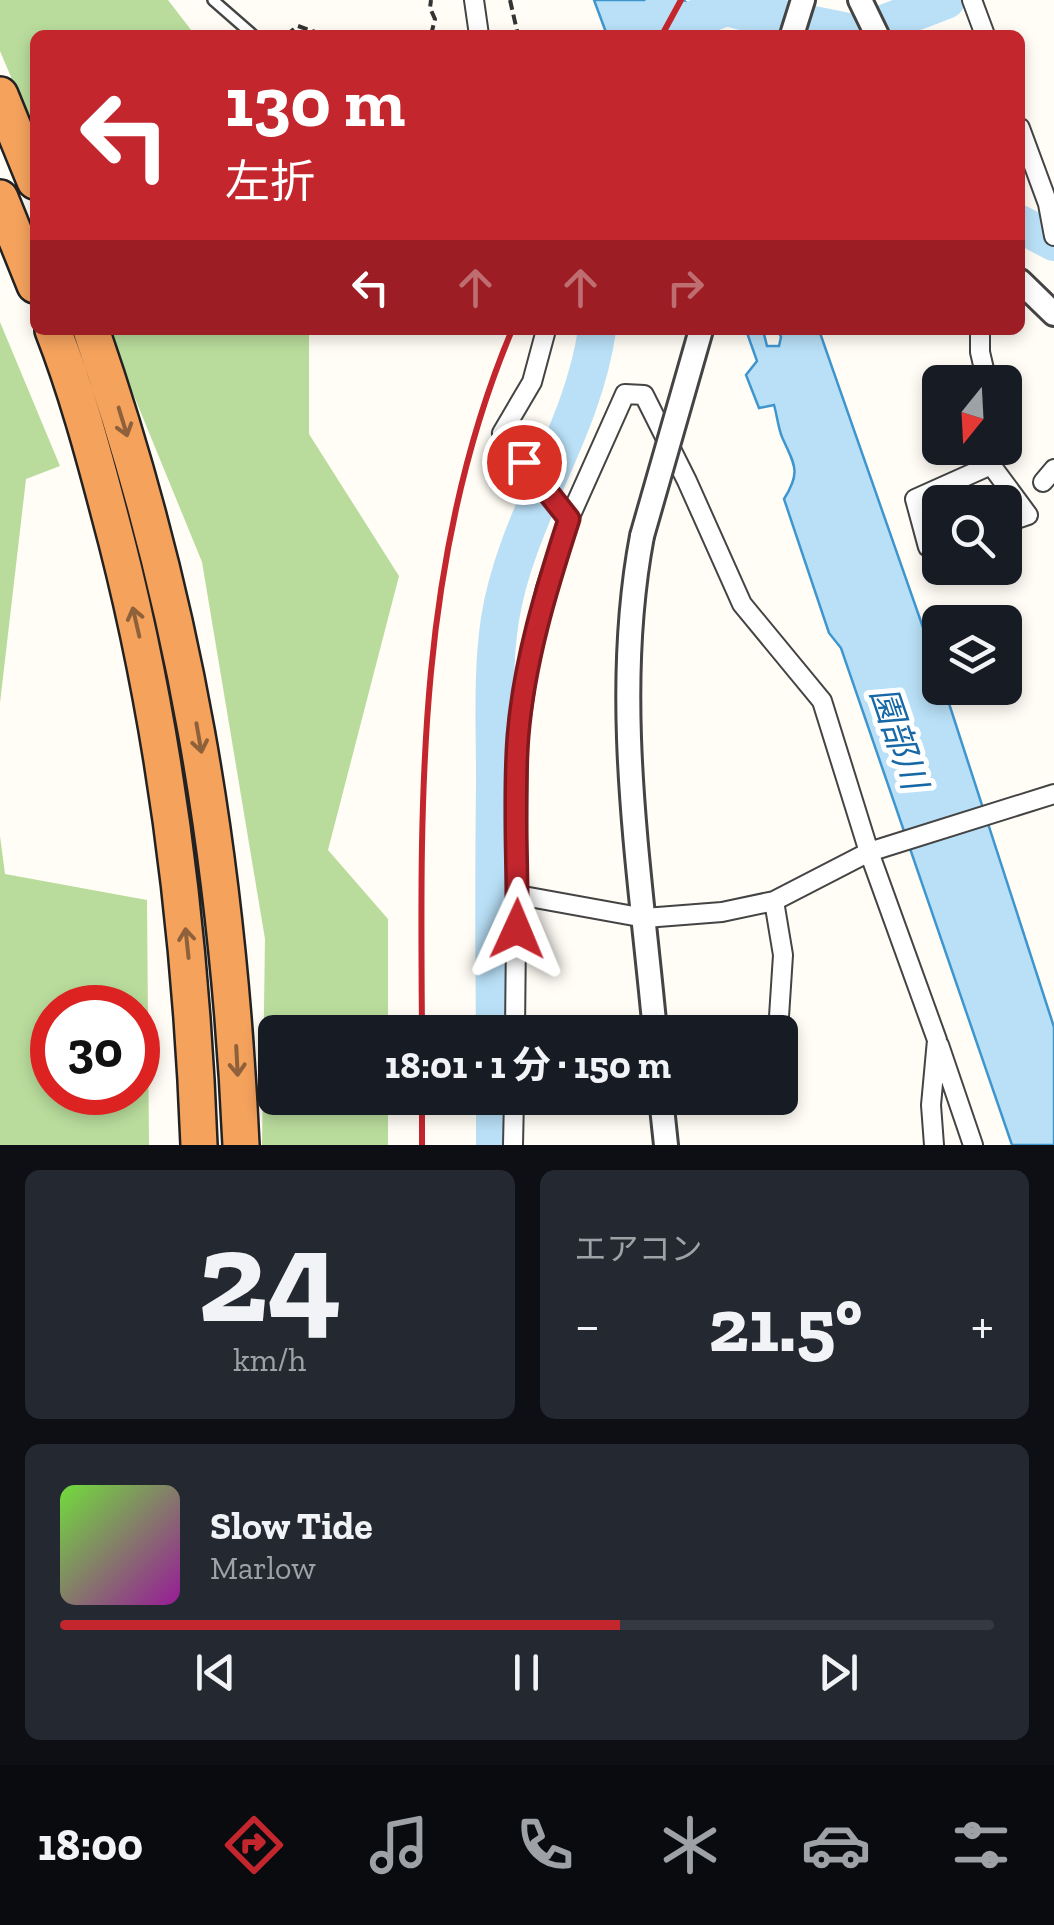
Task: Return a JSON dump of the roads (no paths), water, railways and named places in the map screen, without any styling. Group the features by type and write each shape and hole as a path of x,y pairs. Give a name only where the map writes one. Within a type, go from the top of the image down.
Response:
{"highway":[{"path":"0,95 30,168"},
{"path":"0,198 30,273"},
{"path":"55,335 121,555 160,743 185,920 200,1145"},
{"path":"93,335 145,497 198,729 228,933 241,1145"}],"street":[{"path":"474,0 478,30"},
{"path":"794,30 803,0"},
{"path":"860,0 875,30"},
{"path":"972,0 983,30"},
{"path":"1025,142 1048,204 1054,236"},
{"path":"1025,285 1053,305"},
{"path":"545,335 532,382 502,434 569,519"},
{"path":"653,1015 628,724 627,651 632,589 642,536 700,335"},
{"path":"980,335 983,365"},
{"path":"515,1015 518,737 528,661 569,519 624,394 644,395 688,481 742,604 822,701 868,852 974,1145"},
{"path":"941,485 975,465"},
{"path":"922,496 915,500 922,526"},
{"path":"518,895 644,918 722,912 774,900 868,852 1054,794"},
{"path":"774,900 783,955 779,1015"},
{"path":"934,1145 931,1104 937,1040"},
{"path":"513,1145 514,1115"},
{"path":"663,1115 666,1145"}],"lane":[{"path":"220,2 248,30"}],"water":[{"path":"594,0 683,0 710,19 713,30 605,30"},
{"name":"園部川","path":"748,335 764,335 767,346 779,346 780,335 821,335 922,625 922,705 950,705 1054,1027 1054,1145 1012,1145 841,648 829,633 784,499 793,481 794,468 774,405 759,408 746,375 757,361"}],"waterway":[{"path":"883,24 946,0"},
{"path":"659,14 686,22 727,7 750,13 767,30"},
{"path":"758,14 838,30"},
{"path":"1025,227 1054,242"},
{"path":"495,1015 494,699 500,619 520,545 578,404 596,335"},
{"path":"495,1115 495,1145"}],"railway":[{"path":"665,30 681,0"},
{"path":"422,1015 425,764 441,588 458,501 481,415 510,335"},
{"path":"422,1115 422,1145"}]}
